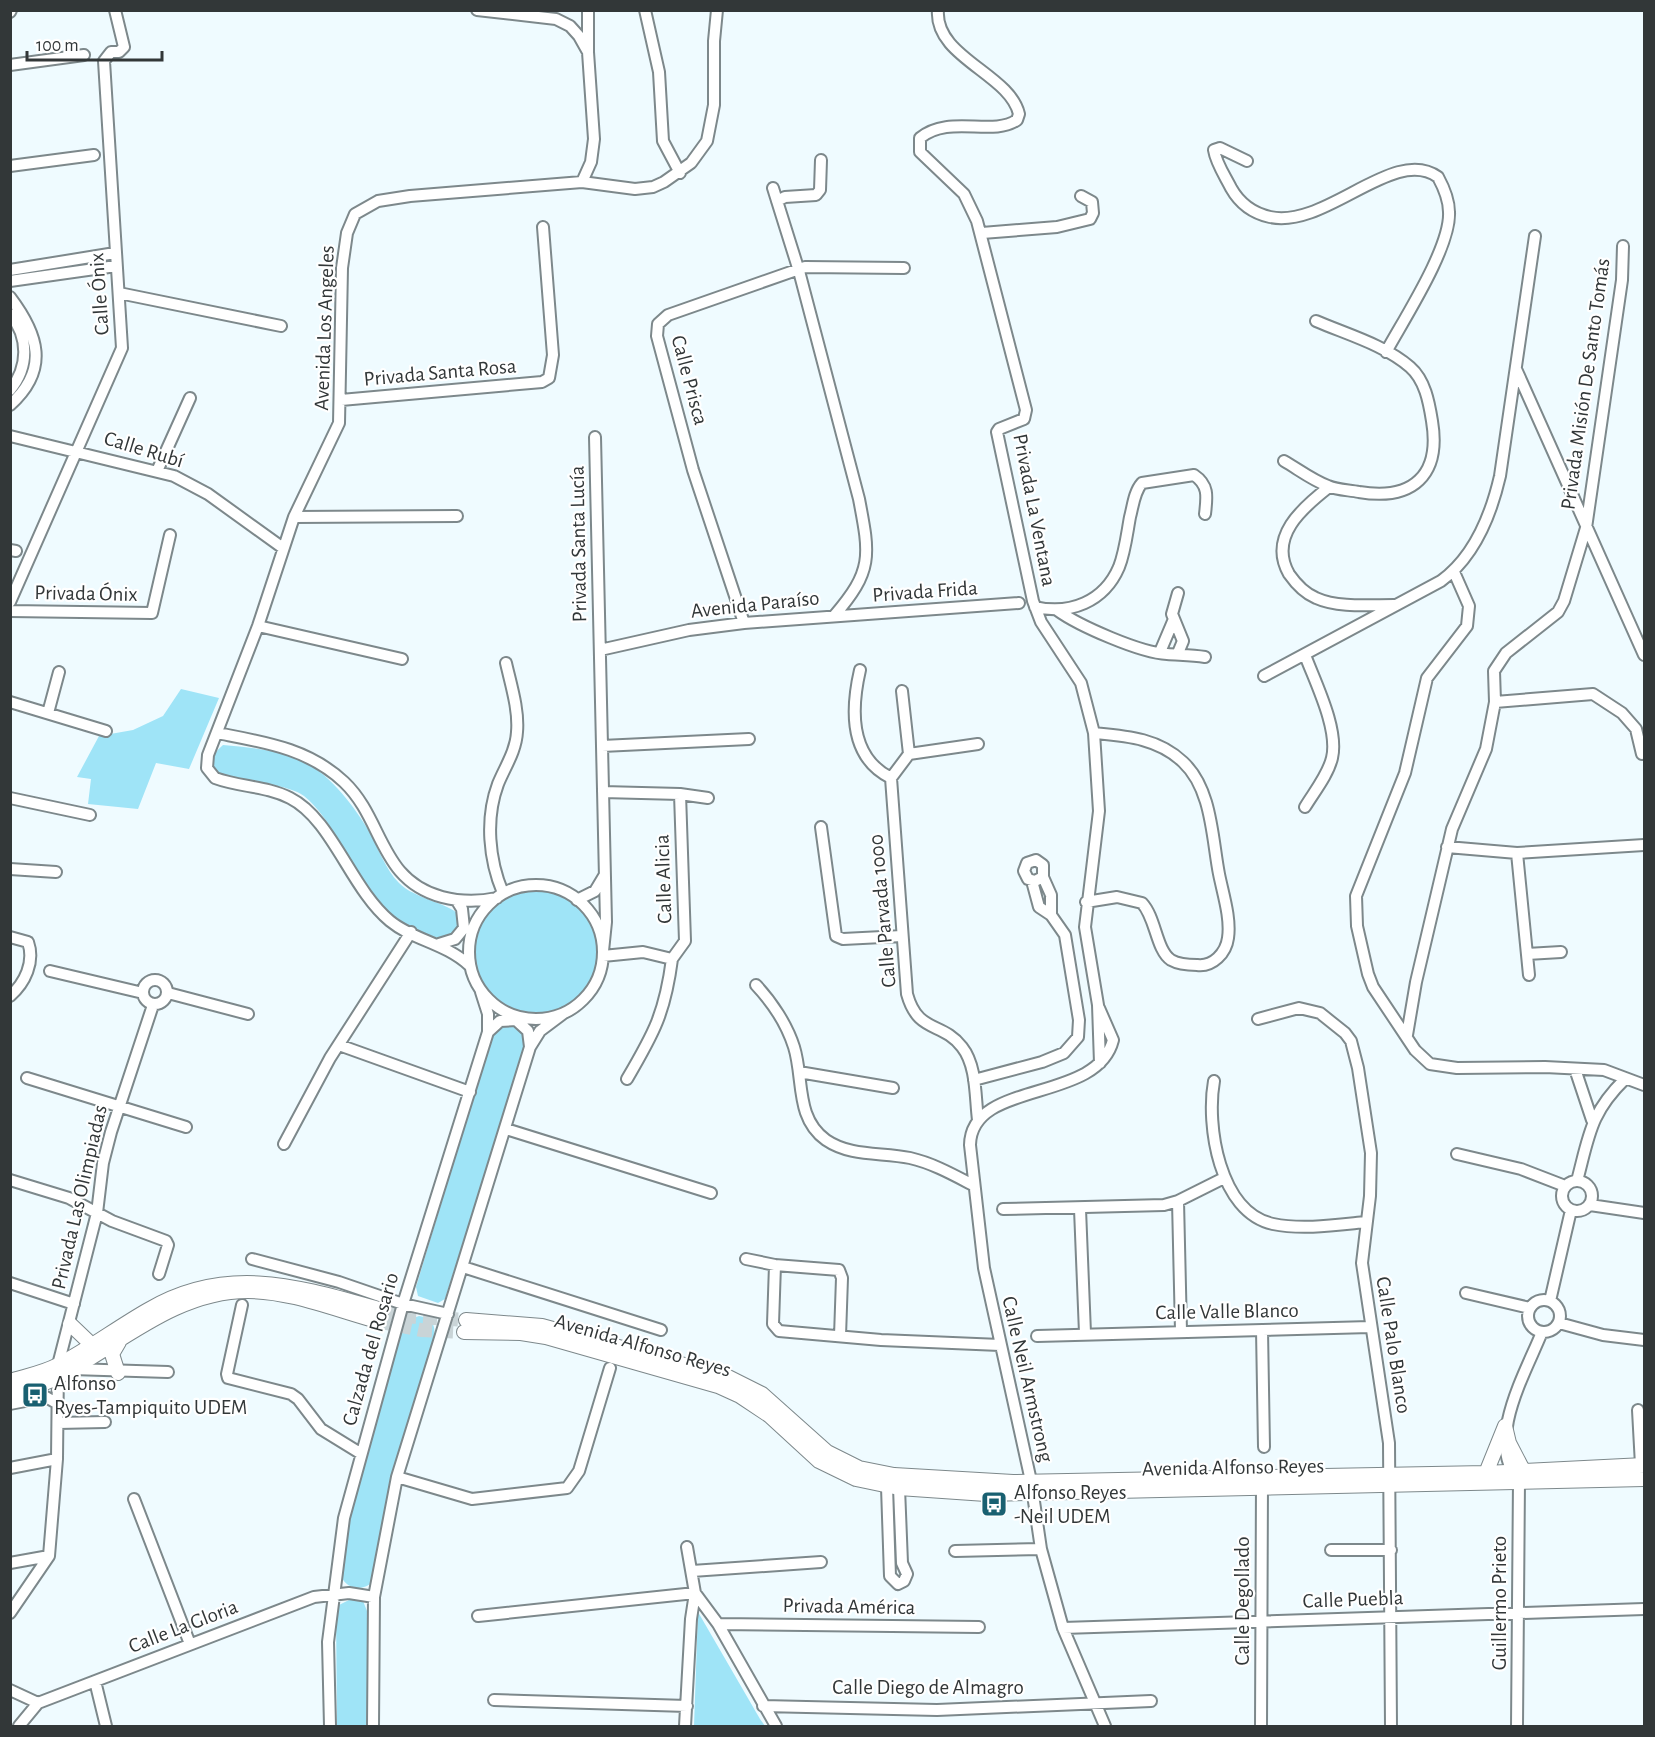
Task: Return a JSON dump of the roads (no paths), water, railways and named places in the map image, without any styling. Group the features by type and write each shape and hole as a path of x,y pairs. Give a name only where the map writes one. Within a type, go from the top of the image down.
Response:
{"main road":[{"path":"10,1394 58,1371 72,1369 175,1308 205,1297 248,1291 280,1294 380,1316 320,1293 266,1282 231,1282 202,1288 149,1309 92,1345 58,1371"},
{"path":"70,1324 92,1345"},
{"name":"Avenida Alfonso Reyes","path":"1032,1486 986,1494 893,1487 856,1479 819,1461 755,1404 718,1386 546,1337 465,1326 542,1326 728,1377 762,1394 827,1452 875,1472 1032,1486 1390,1480 1643,1469"},
{"path":"118,1373 112,1354 120,1339"},
{"path":"10,1381 41,1378"},
{"path":"1486,1473 1505,1426"},
{"path":"1505,1426 1517,1474"},
{"name":"Avenida Alfonso Reyes","path":"1390,1480 1486,1473 1517,1474"}],"street":[{"name":"Calle Ónix","path":"10,602 122,348 104,61 111,52 119,51 124,47 115,10"},
{"path":"477,10 556,19 570,26 588,52"},
{"path":"582,182 591,162 594,145 588,52 588,10"},
{"path":"645,10 659,72 663,141 680,173 700,152 711,125 717,10"},
{"name":"Privada La Ventana","path":"938,10 939,27 947,40 1008,95 1019,114 1017,120 1010,124 941,128 920,138 920,152 945,173 964,194 982,233 1026,410 1023,419 997,432 1034,604"},
{"path":"10,65 84,55"},
{"path":"1247,161 1221,148 1214,150 1222,170 1244,206 1258,214 1279,219 1317,212 1368,183 1409,170 1422,169 1438,177 1448,198 1450,213 1443,243 1386,352"},
{"path":"10,166 94,155"},
{"path":"777,201 785,197 816,195 820,190 821,160"},
{"name":"Avenida Los Angeles","path":"217,733 258,626 294,516 337,430 341,400 342,268 347,233 351,220 360,209 387,199 582,182 614,188 644,188 664,183 680,173"},
{"name":"Avenida Paraíso","path":"600,650 688,630 834,616 853,593 865,572 866,536 799,271 773,188"},
{"path":"982,233 1057,227 1090,219 1094,213 1092,202 1081,196"},
{"name":"Privada Santa Rosa","path":"341,400 542,382 549,378 554,364 543,227"},
{"path":"1264,676 1454,572 1483,527 1495,497 1535,236"},
{"name":"Privada Misión De Santo Tomás","path":"1407,1035 1416,982 1447,847 1456,819 1486,749 1495,702 1494,671 1506,653 1558,612 1564,601 1586,528 1622,280 1623,246"},
{"path":"10,270 115,253"},
{"path":"10,281 116,266"},
{"name":"Calle Prisca","path":"744,623 693,470 657,327 660,321 668,315 805,267 904,268"},
{"path":"119,293 281,326"},
{"path":"10,297 31,328 36,357 28,384 10,405"},
{"path":"10,314 21,332 25,349 23,369 10,390"},
{"path":"1284,461 1329,487 1368,493 1406,490 1426,474 1432,462 1433,424 1424,387 1409,365 1386,352 1316,321"},
{"path":"1516,369 1644,655"},
{"path":"158,470 190,398"},
{"name":"Calle Rubí","path":"10,436 158,470 208,494 283,548"},
{"name":"Privada Santa Lucía","path":"595,437 600,650"},
{"path":"1034,604 1057,610 1079,607 1090,601 1112,578 1121,559 1134,499 1142,483 1194,475 1205,486 1205,514"},
{"path":"1329,487 1299,513 1286,534 1282,556 1294,582 1310,595 1329,602 1397,605"},
{"path":"294,516 457,516"},
{"name":"Privada Ónix","path":"10,611 152,613 170,535"},
{"path":"1454,572 1469,606 1467,626 1427,678 1405,773 1356,897 1357,927 1368,974 1373,987 1422,1058 1440,1066 1604,1070 1644,1085"},
{"path":"1178,593 1173,614 1183,641 1178,653"},
{"name":"Privada Frida","path":"834,616 1019,603"},
{"path":"978,1120 988,1111 1084,1075 1100,1063 1098,1005 1086,942 1086,902 1099,811 1094,733 1081,683 1034,604"},
{"path":"1057,610 1068,619 1133,646 1205,657"},
{"path":"1161,652 1174,619"},
{"path":"258,626 402,659"},
{"path":"600,650 606,935 603,953"},
{"path":"1305,655 1330,726 1333,744 1329,766 1305,807"},
{"path":"500,896 491,858 490,823 498,786 510,759 517,733 516,710 506,663"},
{"path":"860,670 854,699 858,737 872,765 891,777 909,754 903,691"},
{"path":"48,713 59,672"},
{"path":"1495,702 1593,694 1622,713 1636,729 1642,754"},
{"path":"10,702 106,731"},
{"path":"469,964 439,944 390,922 355,881 322,828 302,806 281,794 220,780 210,773 207,762 217,733 285,747 326,768 359,800 398,871 433,895 457,901 500,896 517,887 541,885 563,891 577,900 596,925 603,953"},
{"path":"1086,902 1117,897 1142,903 1152,918 1164,952 1170,959 1179,963 1206,965 1220,956 1227,945 1227,917 1207,810 1189,770 1183,761 1157,744 1131,737 1094,733"},
{"path":"602,746 749,739"},
{"path":"909,754 978,744"},
{"name":"Calle Parvada 1000","path":"891,777 909,1001 922,1023 946,1033 963,1048 974,1080 978,1120"},
{"path":"603,792 680,794 708,798"},
{"name":"Calle Alicia","path":"627,1079 659,1022 668,991 672,959 685,941 680,794"},
{"path":"10,798 90,815"},
{"path":"820,827 836,936 843,939 902,936"},
{"path":"1447,847 1517,853 1644,845"},
{"path":"1517,853 1529,975"},
{"path":"10,869 56,872"},
{"path":"577,900 595,891 605,873"},
{"path":"974,1080 1042,1062 1064,1053 1078,1037 1079,1020 1065,935 1051,915 1039,907 1037,879"},
{"name":"Calzada del Rosario","path":"500,896 478,920 472,934 469,964 474,982 481,992 498,1007 519,1016 542,1018 564,1013"},
{"path":"439,944 455,939 464,928 462,909 457,901"},
{"path":"284,1144 339,1045 411,932"},
{"path":"10,937 28,942 30,957 26,975 10,996"},
{"path":"603,953 643,952 672,959"},
{"path":"1527,954 1561,952"},
{"name":"Calzada del Rosario","path":"373,1726 375,1597 397,1477 530,1047 540,1031 575,1007 592,990 598,979 603,953"},
{"path":"50,971 143,993"},
{"path":"158,980 166,986 168,993 163,1002 153,1005 146,1000 143,993 147,983 158,980"},
{"path":"756,985 788,1031 812,1128 829,1142 855,1152 907,1158 928,1163 973,1185"},
{"name":"Calzada del Rosario","path":"330,1726 328,1642 344,1518 360,1453 403,1304 488,1032 488,1014 481,992"},
{"path":"168,993 248,1014"},
{"name":"Privada Las Olimpiadas","path":"49,1556 57,1459 58,1371 97,1213 103,1163 119,1106 153,1005"},
{"name":"Calle Palo Blanco","path":"1258,1019 1286,1009 1308,1008 1332,1020 1351,1041 1358,1068 1371,1153 1370,1196 1365,1222 1362,1263 1370,1327 1387,1417 1391,1550 1391,1726"},
{"path":"488,1032 500,1021 516,1020 528,1031 530,1047"},
{"path":"339,1045 470,1092"},
{"path":"1575,1069 1593,1120"},
{"path":"799,1072 893,1088"},
{"path":"27,1078 186,1126"},
{"path":"1577,1181 1593,1120 1605,1100 1625,1079"},
{"path":"1214,1081 1211,1097 1214,1145 1224,1178 1255,1216 1272,1223 1311,1226 1365,1222"},
{"name":"Calle Neil Armstrong","path":"978,1120 970,1138 973,1185 984,1268 1032,1486 1041,1549 1063,1628 1094,1705 1105,1726"},
{"path":"506,1129 711,1193"},
{"path":"1457,1154 1521,1169 1565,1186 1577,1181 1584,1182 1592,1192 1590,1204 1581,1211 1571,1210 1562,1200 1565,1186"},
{"path":"1003,1209 1146,1208 1178,1201 1224,1178"},
{"path":"10,1180 69,1198 112,1221 166,1240 168,1245 159,1274"},
{"path":"1178,1201 1181,1331"},
{"path":"1590,1204 1644,1214"},
{"path":"1080,1209 1085,1333"},
{"path":"1550,1301 1571,1210"},
{"path":"252,1259 339,1282 403,1304 448,1314"},
{"path":"746,1259 775,1265 839,1270 842,1278 840,1336"},
{"path":"775,1265 774,1327 779,1331 1000,1345"},
{"path":"463,1267 661,1330"},
{"path":"10,1283 74,1304"},
{"path":"1466,1293 1530,1308"},
{"path":"1540,1300 1550,1301 1559,1310 1559,1323 1552,1330 1542,1332 1531,1326 1528,1321 1530,1308 1540,1300"},
{"path":"242,1305 227,1376 230,1379 291,1394 331,1437 360,1453"},
{"path":"1559,1323 1603,1335 1644,1340"},
{"name":"Calle Valle Blanco","path":"1037,1336 1370,1327"},
{"path":"1262,1330 1264,1447"},
{"path":"1505,1426 1542,1332"},
{"path":"397,1477 472,1499 567,1488 579,1471 610,1368"},
{"path":"72,1369 118,1373 168,1372"},
{"path":"10,1404 46,1397 58,1404"},
{"path":"1638,1410 1643,1469"},
{"path":"58,1422 105,1422"},
{"path":"10,1468 57,1459"},
{"name":"Guillermo Prieto","path":"1517,1474 1520,1613 1518,1726"},
{"name":"Calle Degollado","path":"1261,1726 1262,1482"},
{"path":"893,1487 902,1563 907,1574 904,1581 898,1584 890,1576 893,1487"},
{"path":"134,1499 190,1644"},
{"path":"685,1726 691,1619 695,1593 687,1547"},
{"path":"955,1551 1041,1549"},
{"path":"1331,1550 1391,1550"},
{"path":"10,1563 49,1556"},
{"path":"10,1613 49,1556"},
{"path":"692,1571 821,1562"},
{"name":"Calle La Gloria","path":"38,1703 300,1602 334,1593 375,1597"},
{"path":"478,1616 695,1593"},
{"path":"695,1593 718,1624 776,1726"},
{"name":"Calle Puebla","path":"1063,1628 1644,1609"},
{"name":"Privada América","path":"718,1624 979,1627"},
{"path":"94,1681 106,1726"},
{"path":"10,1690 38,1703 19,1726"},
{"path":"494,1700 687,1706"},
{"name":"Calle Diego de Almagro","path":"763,1706 937,1710 1151,1701"}],"tunnel":[{"path":"382,1310 404,1316 466,1320"},
{"path":"377,1321 421,1330 464,1332"}],"place":[{"name":"Alfonso Ryes-Tampiquito UDEM","path":"35,1395"},
{"name":"Alfonso Reyes -Neil UDEM","path":"994,1504"}]}
